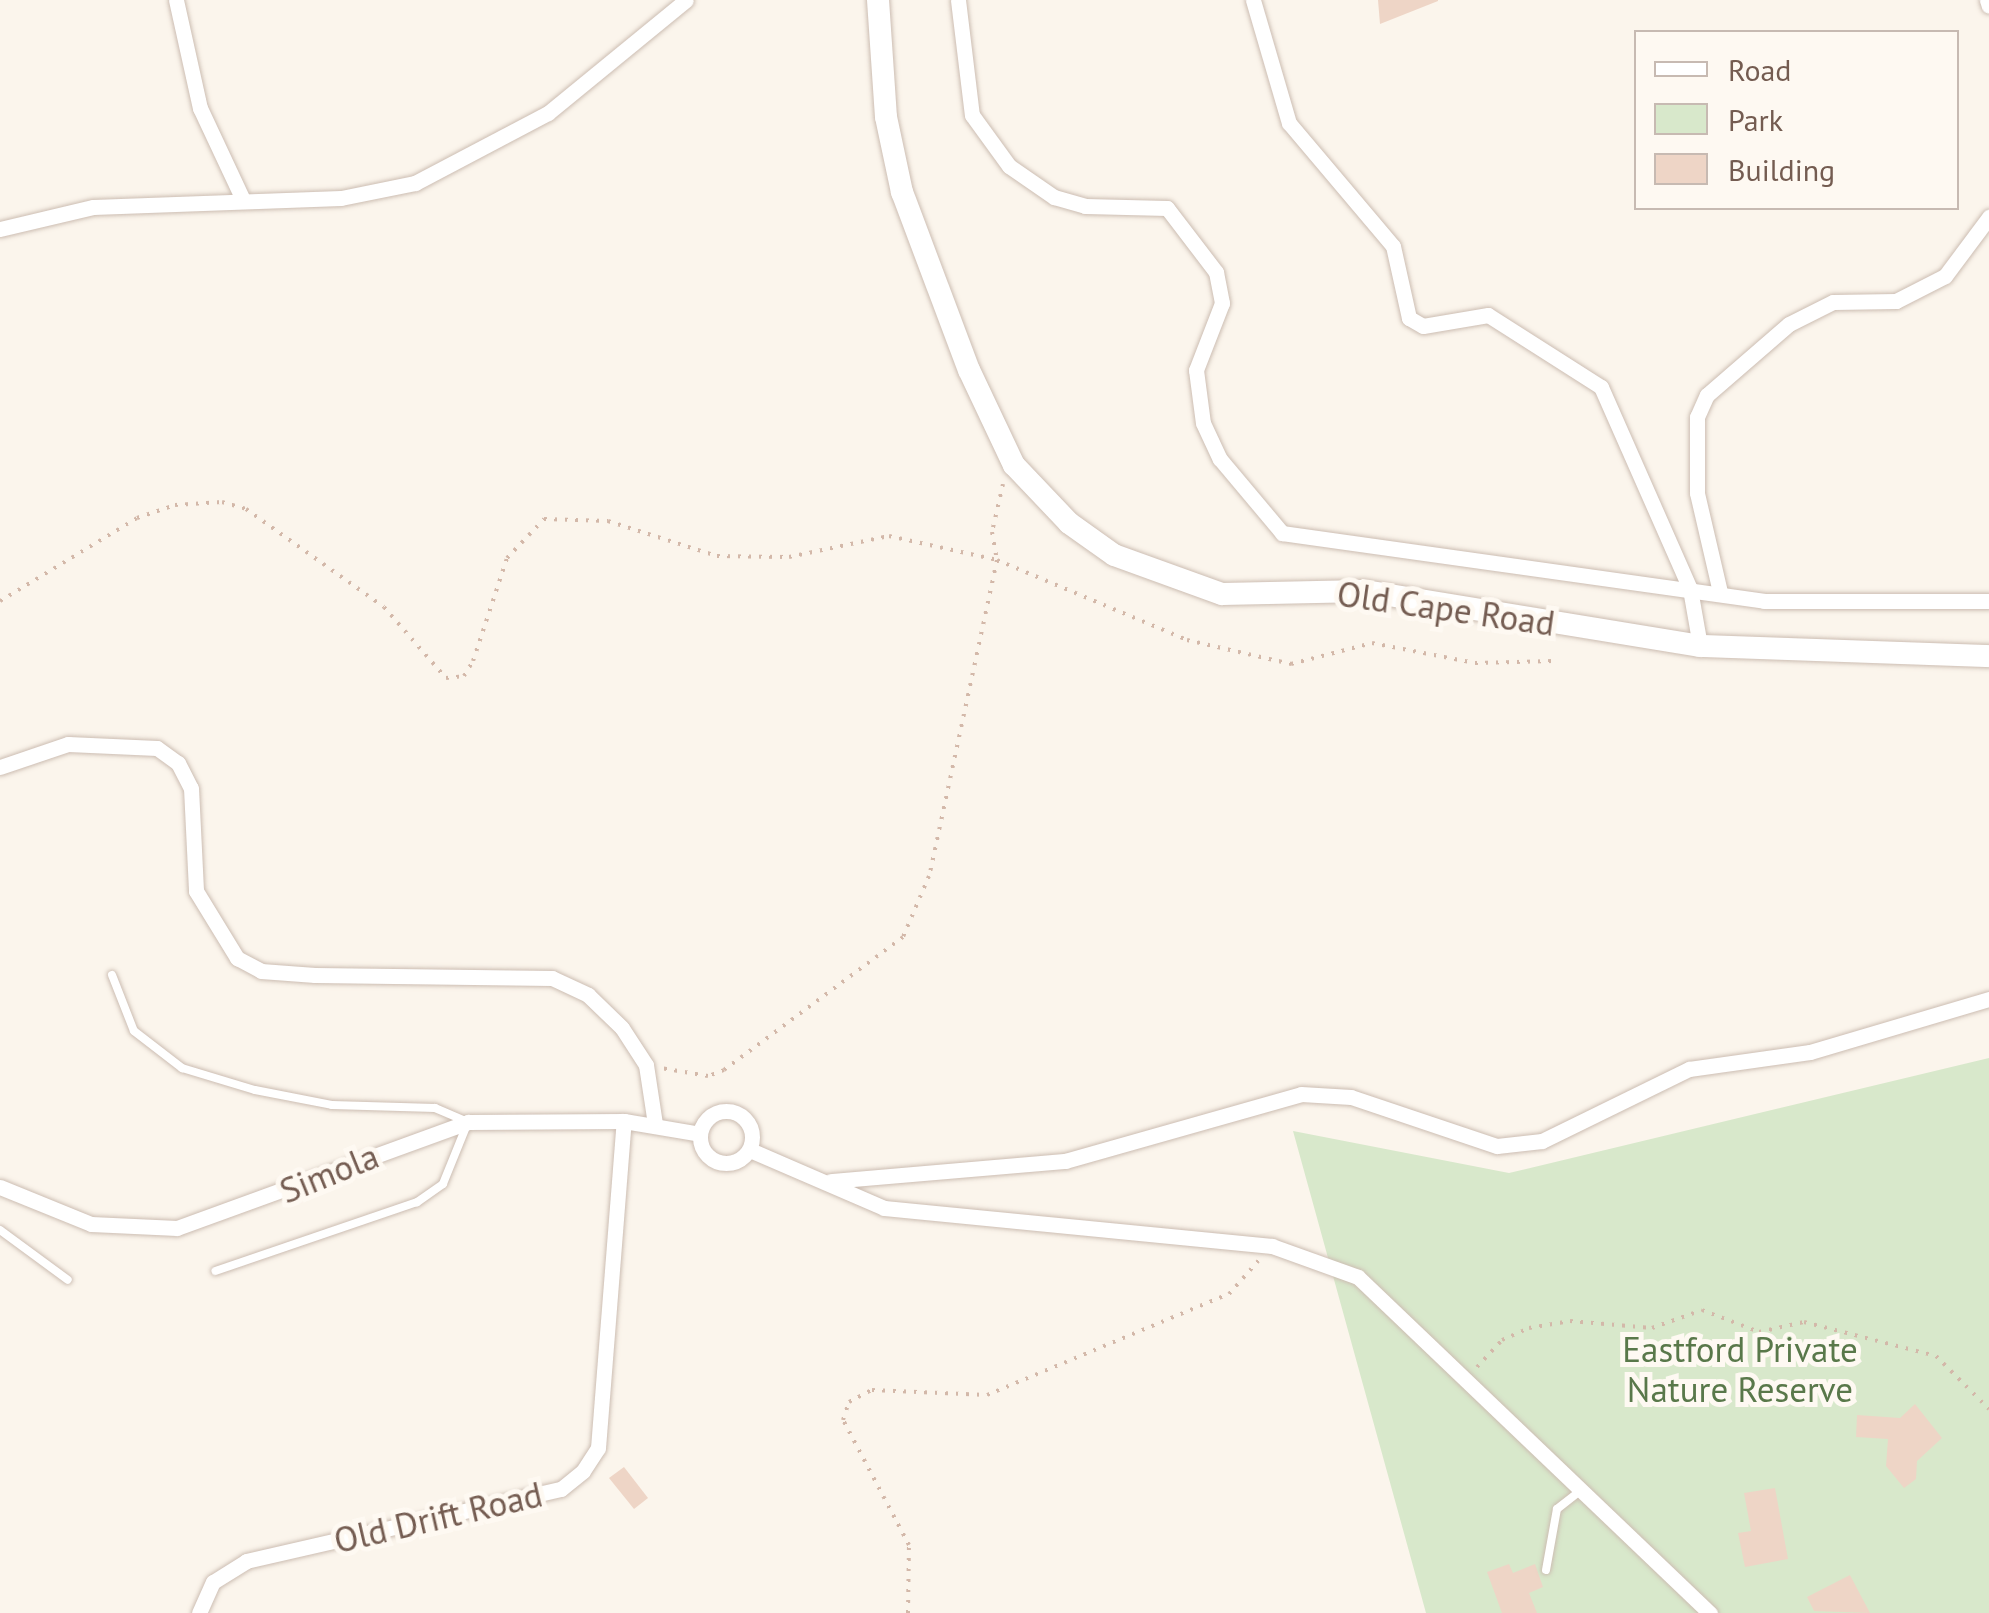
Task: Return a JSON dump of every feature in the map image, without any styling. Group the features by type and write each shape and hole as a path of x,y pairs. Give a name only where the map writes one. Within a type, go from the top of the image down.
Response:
{"street":[{"path":"176,0 200,108 244,200"},
{"path":"0,229 93,207 341,198 415,182 548,113 686,0"},
{"name":"Old Cape Road","path":"878,0 886,116 902,192 1014,465 1069,523 1114,555 1192,588 1364,591 1700,646 1989,656"},
{"path":"958,0 965,81 988,144 1054,197 1167,208 1216,272 1222,304 1196,370 1203,424 1220,459 1282,533 1764,601 1989,601"},
{"path":"1253,0 1289,123 1394,246 1409,318 1424,326 1488,315 1601,387 1690,588 1700,646"},
{"path":"1720,592 1697,493 1697,417 1706,395 1789,324 1833,302 1896,301 1946,276 1989,217"},
{"path":"0,767 68,744 157,748 178,764 190,788 196,891 237,958 262,972 552,978 588,995 646,1066 660,1124"},
{"path":"831,1180 1065,1161 1302,1094 1351,1097 1496,1146 1542,1140 1689,1069 1810,1052 1989,999"},
{"path":"750,1150 752,1130 740,1113 710,1116 700,1134 706,1153 723,1164 750,1150 831,1180 884,1208 938,1218 1272,1246 1358,1276 1584,1488 1710,1613"},
{"name":"Simola","path":"0,1187 91,1224 177,1228 468,1122 624,1121 660,1124 700,1134"},
{"name":"Old Drift Road","path":"199,1613 212,1582 246,1560 561,1489 583,1471 598,1448 624,1121"}],"lane":[{"path":"112,976 134,1031 182,1068 255,1090 332,1105 436,1108 468,1122 443,1184 417,1202 214,1271"},
{"path":"0,1230 68,1280"},
{"path":"1546,1570 1557,1509 1584,1488"}],"path":[{"path":"646,1066 694,1075 724,1070 904,937 929,876 997,560 998,492 1014,465"},
{"path":"0,601 137,518 175,505 222,502 246,508 384,607 446,678 464,676 474,660 507,558 544,519 608,522 717,556 789,557 889,536 997,560 1187,640 1291,664 1372,643 1475,663 1553,661"},
{"path":"908,1613 909,1546 843,1420 849,1402 872,1390 988,1395 1229,1294 1272,1246"},
{"path":"1464,1374 1529,1328 1570,1321 1652,1328 1702,1310 1759,1332 1804,1322 1936,1356 1989,1409"}],"green space":[{"name":"Eastford Private Nature Reserve","path":"1989,1058 1989,1613 1426,1613 1293,1131 1509,1173"}],"building":[{"path":"1378,0 1438,0 1438,1 1380,24"},
{"path":"1915,1404 1942,1438 1917,1461 1916,1479 1904,1488 1886,1466 1888,1439 1856,1437 1857,1415 1900,1418"},
{"path":"624,1467 648,1498 634,1509 609,1478"},
{"path":"1775,1488 1788,1559 1745,1567 1738,1533 1751,1531 1744,1493"},
{"path":"1509,1564 1513,1573 1535,1564 1543,1587 1529,1593 1537,1613 1502,1613 1487,1572"},
{"path":"1850,1575 1870,1613 1814,1611 1807,1597"}]}
